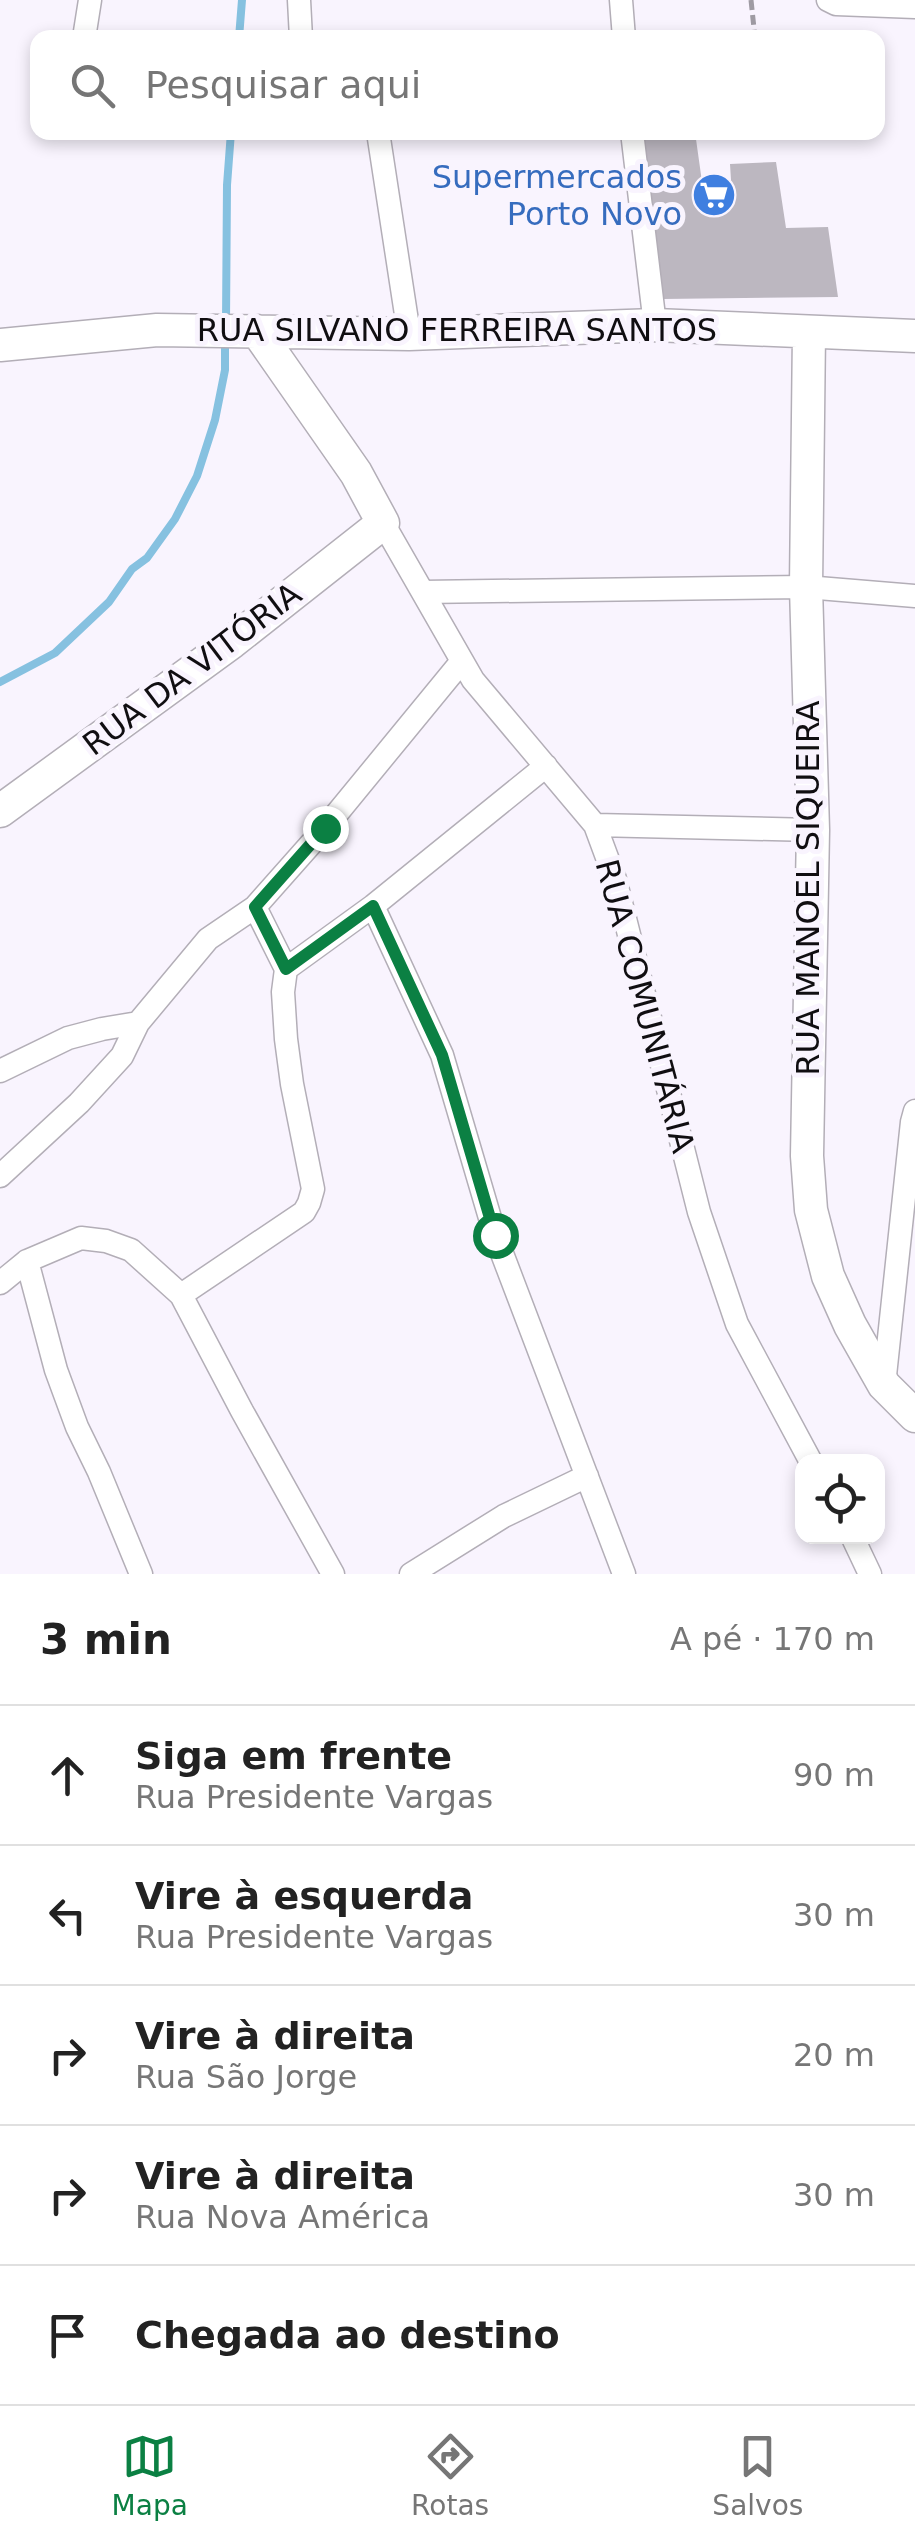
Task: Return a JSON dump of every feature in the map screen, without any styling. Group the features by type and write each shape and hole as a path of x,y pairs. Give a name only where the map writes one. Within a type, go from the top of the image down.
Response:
{"street":[{"path":"85,30 90,0"},
{"path":"299,0 301,30"},
{"path":"621,0 623,30"},
{"path":"828,0 836,4 915,7"},
{"path":"379,140 408,334"},
{"path":"633,140 656,325"},
{"name":"RUA SILVANO FERREIRA SANTOS","path":"0,345 157,330 408,334 656,325 915,336"},
{"name":"RUA COMUNITÁRIA","path":"257,331 356,473 473,680 595,825 615,879 699,1212 736,1324 807,1454"},
{"name":"RUA MANOEL SIQUEIRA","path":"809,332 806,587 813,830 807,1156 811,1210 828,1276 850,1325 884,1385 915,1416"},
{"name":"RUA DA VITÓRIA","path":"0,811 232,642 382,524"},
{"path":"423,592 806,587 915,596"},
{"path":"0,1176 79,1104 122,1056 138,1023 208,939 255,907 462,661"},
{"path":"286,969 373,906 546,766"},
{"path":"595,825 813,830"},
{"path":"373,906 442,1055 495,1235 624,1574"},
{"path":"181,1295 304,1212 313,1190 286,1039 286,969 255,907"},
{"path":"0,1071 68,1038 138,1023"},
{"path":"884,1385 915,1112"},
{"path":"0,1283 27,1260 81,1238 131,1250 181,1295 333,1574"},
{"path":"27,1260 56,1370 141,1574"},
{"path":"412,1574 504,1516 587,1476"},
{"path":"856,1544 870,1574"}],"path":[{"path":"751,0 755,30"}],"building":[{"path":"640,140 696,140 702,182 731,180 730,164 776,162 786,228 828,227 838,297 663,299"}],"waterway":[{"path":"240,30 242,0"},
{"path":"226,322 230,140"},
{"path":"0,682 55,653 109,602 175,519 197,476 215,420 225,370 225,341"}],"place":[{"name":"Supermercados Porto Novo","path":"714,195"}],"route":[{"path":"325,828 255,907 286,969 373,906 442,1055 495,1235"}]}
